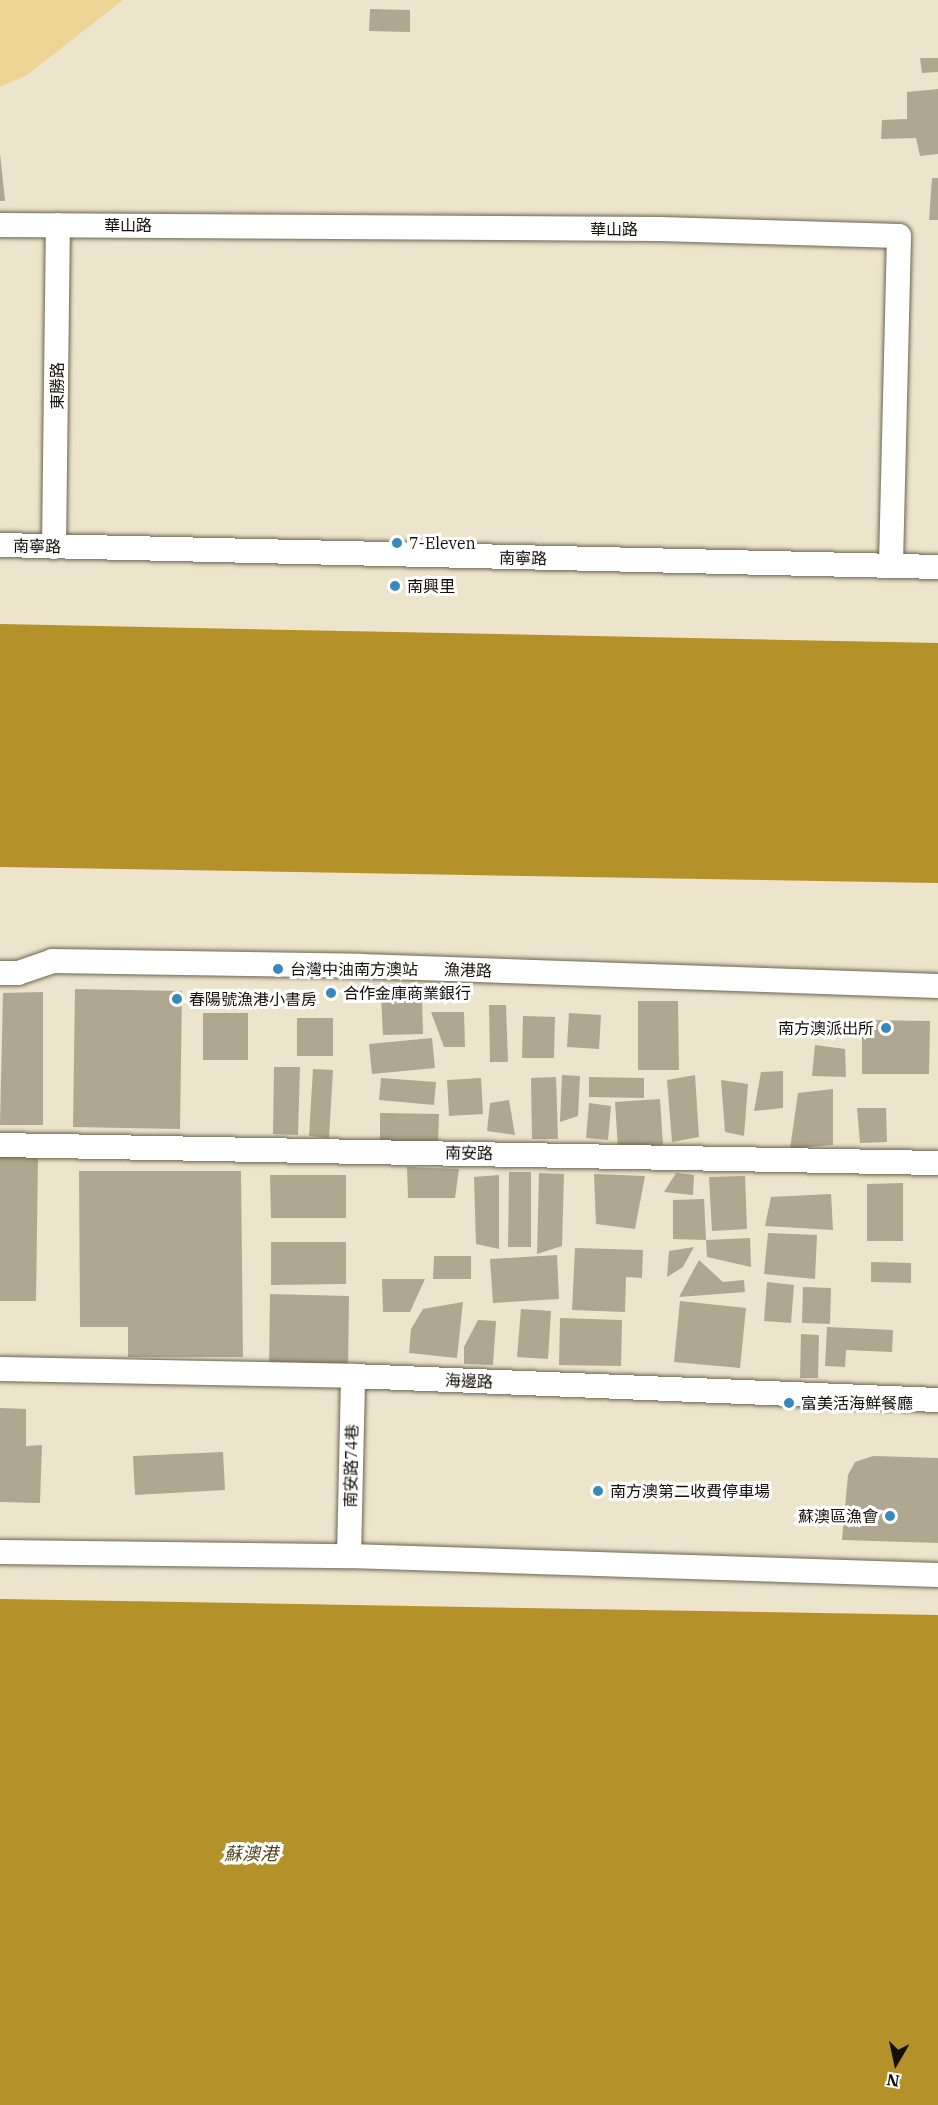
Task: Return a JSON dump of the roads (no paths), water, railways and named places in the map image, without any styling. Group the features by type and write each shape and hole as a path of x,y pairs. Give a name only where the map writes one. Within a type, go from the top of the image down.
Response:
{"street":[{"name":"華山路","path":"0,225 660,229 899,236 891,566"},
{"name":"東勝路","path":"54,547 58,225"},
{"name":"南寧路","path":"0,545 938,567"},
{"name":"漁港路","path":"0,973 18,973 64,961 360,966 938,987"},
{"name":"南安路","path":"0,1145 938,1163"},
{"name":"海邊路","path":"0,1369 353,1376 938,1400"},
{"name":"南安路74巷","path":"350,1556 353,1376"},
{"path":"0,1552 350,1556 938,1575"}],"water":[{"path":"0,624 938,643 938,883 0,867"},
{"name":"蘇澳港","path":"0,1599 938,1615 938,2105 0,2105"}],"place":[{"name":"7-Eleven","path":"397,543"},
{"name":"南興里","path":"395,586"},
{"name":"台灣中油南方澳站","path":"278,969"},
{"name":"合作金庫商業銀行","path":"331,993"},
{"name":"春陽號漁港小書房","path":"177,999"},
{"name":"南方澳派出所","path":"886,1028"},
{"name":"富美活海鮮餐廳","path":"789,1403"},
{"name":"南方澳第二收費停車場","path":"598,1491"},
{"name":"蘇澳區漁會","path":"890,1516"}]}
